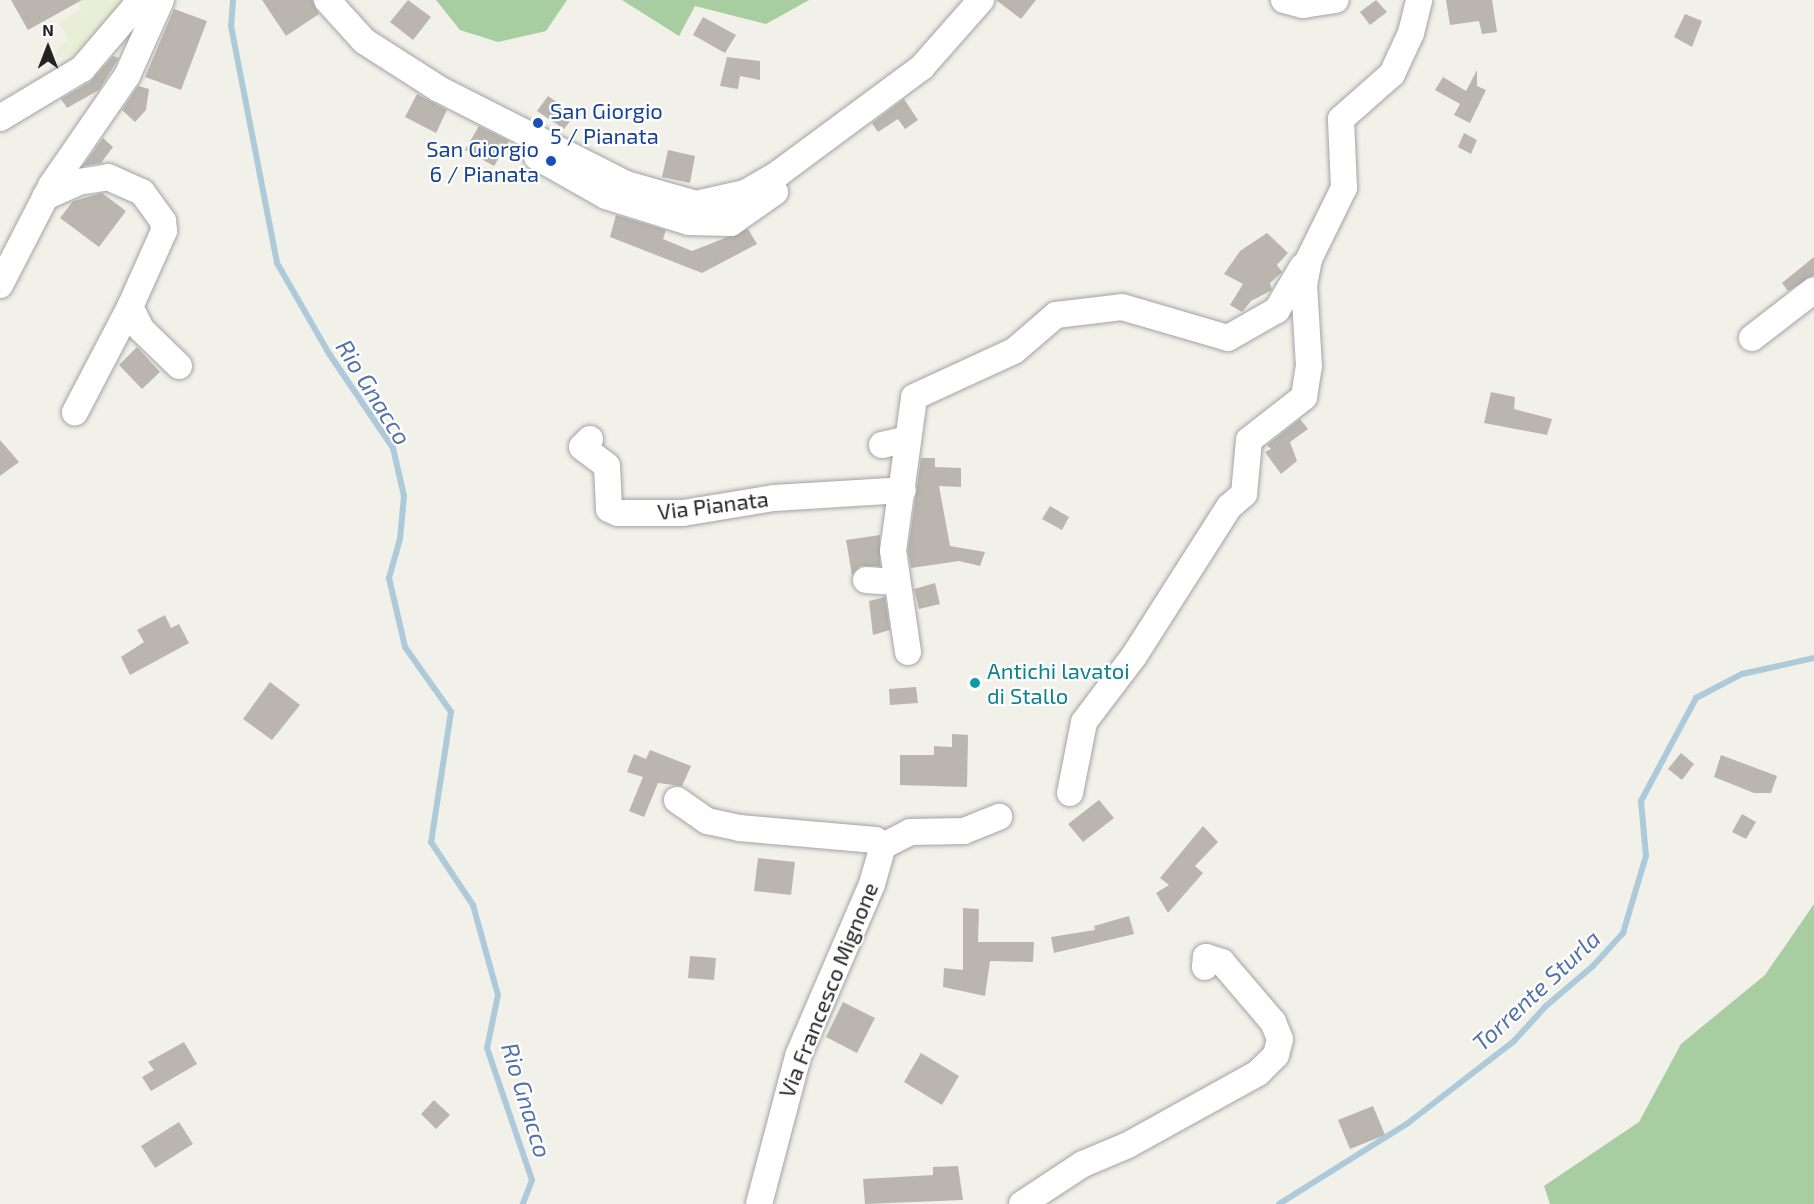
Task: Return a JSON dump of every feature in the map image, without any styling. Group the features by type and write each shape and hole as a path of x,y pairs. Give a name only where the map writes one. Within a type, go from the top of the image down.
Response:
{"street":[{"path":"0,118 82,69 141,0"},
{"path":"0,285 45,197 127,76 161,0"},
{"path":"327,0 352,31 387,59 545,143 647,193 704,204 759,186 844,125 922,67 981,0"},
{"path":"1284,0 1303,4 1336,0"},
{"path":"908,652 895,582 895,522 903,490 907,439 914,397 1014,351 1056,315 1122,307 1227,338 1277,310 1309,259 1344,188 1341,119 1392,74 1411,33 1419,0"},
{"path":"545,143 537,157 606,196 677,219 731,223 848,130 844,125"},
{"path":"45,197 78,182 108,177 151,200 161,215 164,231 130,307 75,412"},
{"path":"1070,793 1082,726 1134,656 1229,507 1244,494 1249,440 1304,397 1309,366 1304,294 1309,259"},
{"path":"1752,338 1814,291"},
{"path":"130,307 141,329 179,366"},
{"name":"Via Pianata","path":"590,439 582,447 607,466 609,509 618,513 683,513 774,498 903,490"},
{"path":"882,445 907,439"},
{"path":"866,580 895,582"},
{"path":"677,800 707,821 739,828 874,840 883,846 910,832 964,831 999,818"},
{"name":"Via Francesco Mignone","path":"759,1204 798,1056 872,884 883,846"},
{"path":"1022,1204 1083,1164 1128,1145 1258,1073 1276,1055 1280,1039 1273,1022 1222,962 1206,957 1205,967"}],"green space":[{"path":"77,0 124,0 91,44 78,54 56,58 57,49 68,39 59,23 82,8"},
{"path":"436,0 567,0 546,31 498,42 460,30"},
{"path":"622,0 809,0 766,24 695,6 679,36"},
{"path":"1814,904 1814,1204 1550,1204 1544,1186 1639,1122 1681,1044 1765,975"}],"building":[{"path":"11,0 82,0 28,30"},
{"path":"262,0 312,0 319,14 286,36"},
{"path":"408,0 431,17 413,40 390,22"},
{"path":"996,0 1036,0 1021,19"},
{"path":"1376,0 1387,12 1370,25 1360,12"},
{"path":"1446,0 1492,0 1497,32 1482,34 1479,21 1450,25"},
{"path":"174,9 207,21 181,90 145,77"},
{"path":"1685,14 1702,21 1692,47 1674,37"},
{"path":"703,17 736,35 725,53 693,35"},
{"path":"113,56 119,58 99,90 67,108 61,99 90,82"},
{"path":"727,57 760,61 760,80 740,76 738,89 720,86"},
{"path":"1477,70 1477,86 1486,90 1470,123 1454,115 1460,104 1435,90 1443,77 1466,91"},
{"path":"138,86 149,89 146,110 135,122 122,110"},
{"path":"417,94 447,110 436,133 405,117"},
{"path":"548,96 575,115 564,129 537,111"},
{"path":"904,99 918,120 905,129 898,119 878,132 872,123"},
{"path":"479,126 509,141 494,166 465,150"},
{"path":"1464,133 1477,140 1471,154 1458,147"},
{"path":"103,138 113,147 101,163 83,166"},
{"path":"668,150 695,156 690,183 662,177"},
{"path":"102,193 126,211 99,247 60,218 73,201"},
{"path":"616,215 666,230 663,239 692,251 748,229 757,244 702,273 610,237"},
{"path":"1267,233 1288,253 1277,265 1282,272 1270,283 1272,290 1251,301 1242,312 1230,305 1243,284 1224,274 1240,251"},
{"path":"1814,257 1814,275 1788,291 1782,283"},
{"path":"137,347 160,372 142,389 119,365"},
{"path":"1491,392 1515,397 1514,409 1552,419 1547,435 1484,423"},
{"path":"1300,419 1308,429 1290,442 1297,461 1281,474 1265,452 1271,449 1267,445"},
{"path":"0,440 19,462 0,476"},
{"path":"921,458 935,458 935,467 961,468 961,487 939,486 950,546 985,552 980,566 959,561 911,568 908,551"},
{"path":"1050,506 1069,517 1062,530 1042,519"},
{"path":"880,535 880,566 860,566 852,575 846,540"},
{"path":"935,583 940,604 919,609 914,589"},
{"path":"885,597 890,630 873,635 869,601"},
{"path":"165,615 171,628 179,624 189,643 130,675 121,657 144,642 137,630"},
{"path":"270,682 300,705 272,740 243,719"},
{"path":"916,687 918,703 890,705 889,689"},
{"path":"952,734 968,735 967,787 900,785 900,755 934,755 934,746 952,747"},
{"path":"650,750 691,766 682,786 658,783 644,817 629,811 643,777 627,772 634,754 646,759"},
{"path":"1681,753 1694,764 1682,780 1668,769"},
{"path":"1721,755 1777,776 1771,793 1754,793 1714,777"},
{"path":"1099,800 1114,818 1083,842 1068,824"},
{"path":"1742,814 1756,822 1746,839 1732,832"},
{"path":"1203,826 1218,842 1195,866 1203,873 1168,913 1156,893 1169,885 1160,878"},
{"path":"758,858 795,862 791,895 754,891"},
{"path":"963,908 979,909 978,942 1034,942 1033,962 990,961 985,996 943,987 944,968 963,970"},
{"path":"1129,916 1134,934 1054,953 1051,937 1095,930 1094,926"},
{"path":"690,956 716,958 714,980 688,978"},
{"path":"843,1002 875,1018 857,1053 826,1037"},
{"path":"184,1042 197,1064 151,1091 142,1077 154,1070 148,1062"},
{"path":"921,1053 959,1076 942,1105 904,1082"},
{"path":"434,1100 450,1115 436,1129 421,1114"},
{"path":"1373,1106 1385,1135 1350,1149 1338,1120"},
{"path":"179,1122 193,1144 155,1168 141,1146"},
{"path":"958,1166 963,1200 865,1204 863,1179 933,1175 933,1167"}],"waterway":[{"name":"Rio Gnacco","path":"233,0 231,26 277,263 330,355 393,448 404,496 400,539 389,578 405,647 451,712 431,842 473,905 498,995 487,1048 532,1180 523,1204"},
{"name":"Torrente Sturla","path":"1279,1204 1408,1123 1514,1041 1546,1006 1593,966 1623,933 1646,856 1641,801 1696,698 1742,674 1814,658"}],"place":[{"name":"San Giorgio 5 / Pianata","path":"538,123"},
{"name":"San Giorgio 6 / Pianata","path":"551,161"},
{"name":"Antichi lavatoi di Stallo","path":"975,683"}]}
